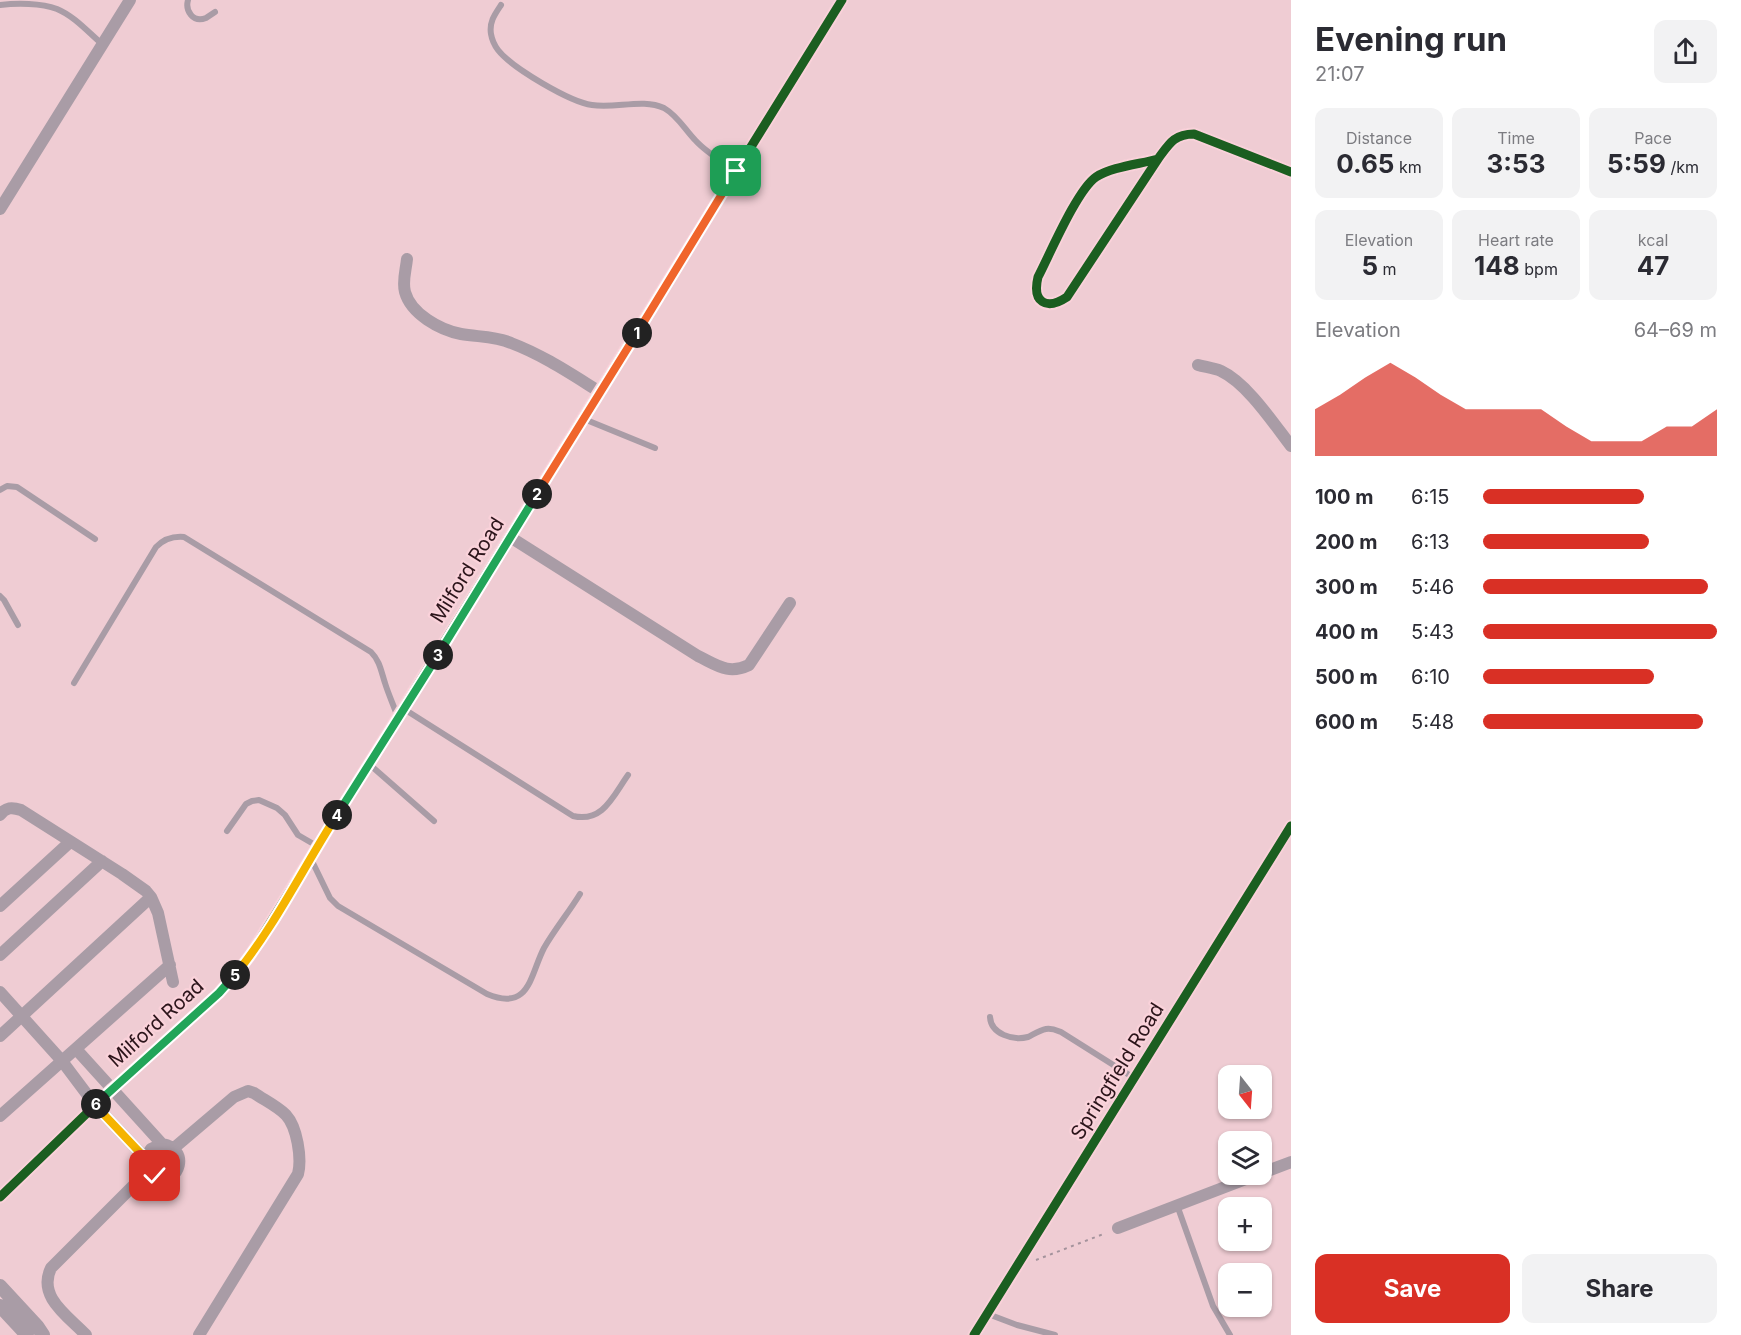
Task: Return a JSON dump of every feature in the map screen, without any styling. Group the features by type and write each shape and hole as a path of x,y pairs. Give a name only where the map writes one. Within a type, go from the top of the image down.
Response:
{"street":[{"path":"0,209 130,0"},
{"name":"Milford Road","path":"0,1197 112,1089 231,980 249,957 842,0"},
{"path":"1158,159 1114,170 1096,177 1090,183 1079,197 1038,277 1035,288 1039,299 1046,304 1053,304 1067,297 1158,159 1173,140 1184,134 1194,134 1291,172"},
{"path":"407,259 405,292 414,308 435,325 452,332 510,342 537,354 600,392"},
{"path":"1198,364 1220,370 1234,379 1260,406 1291,446"},
{"path":"510,537 698,656 730,670 739,670 749,665 790,603"},
{"path":"0,815 5,809 15,808 31,816 138,885 151,897 158,913 173,982"},
{"name":"Springfield Road","path":"975,1335 1291,826"},
{"path":"0,906 70,842"},
{"path":"0,955 102,861"},
{"path":"0,1036 151,897"},
{"path":"0,1116 170,965"},
{"path":"0,992 62,1061 95,1105 155,1176 163,1178 171,1176 177,1171 180,1163 178,1155 131,1110 76,1049"},
{"path":"82,1086 97,1073"},
{"path":"86,1335 51,1299 47,1290 48,1274 51,1268 147,1165 151,1149 168,1146 234,1097 248,1091 288,1116 300,1155 298,1174 199,1335"},
{"path":"113,1124 131,1110"},
{"path":"1272,1169 1291,1162"},
{"path":"1118,1228 1231,1185"},
{"path":"0,1286 43,1335"},
{"path":"0,1305 27,1335"}],"lane":[{"path":"188,0 186,5 194,18 206,18 215,12"},
{"path":"0,5 41,6 56,9 68,15 102,44"},
{"path":"501,5 491,23 491,35 499,52 513,64 564,96 580,103 606,107 656,105 663,108 680,120 697,142 736,171"},
{"path":"584,419 655,448"},
{"path":"0,490 7,486 17,487 95,539"},
{"path":"74,683 156,547 165,540 184,537 371,652 380,664 385,684 401,714 573,816 582,818 597,815 628,774"},
{"path":"0,596 18,626"},
{"path":"369,764 434,821"},
{"path":"227,831 246,804 259,800 277,808 285,815 298,835 317,846"},
{"path":"310,858 330,898 338,906 497,998 506,999 524,991 531,982 544,948 580,894"},
{"path":"990,1017 993,1028 1012,1038 1028,1036 1045,1029 1060,1032 1134,1078"},
{"path":"1177,1206 1210,1299 1230,1335"},
{"path":"988,1314 1017,1325 1055,1335"}],"path":[{"path":"1037,1259 1118,1228"}],"cycle path":[{"path":"0,1197 112,1089 219,993 249,957 842,0"},
{"path":"1158,159 1109,171 1096,177 1089,184 1072,208 1038,277 1037,293 1042,302 1053,303 1067,297 1158,159 1169,144 1177,138 1194,134 1291,172"},
{"path":"974,1335 1291,826"}],"route":[{"path":"155,1176 149,1170 146,1159 95,1105 219,993 249,957 736,171"}]}
